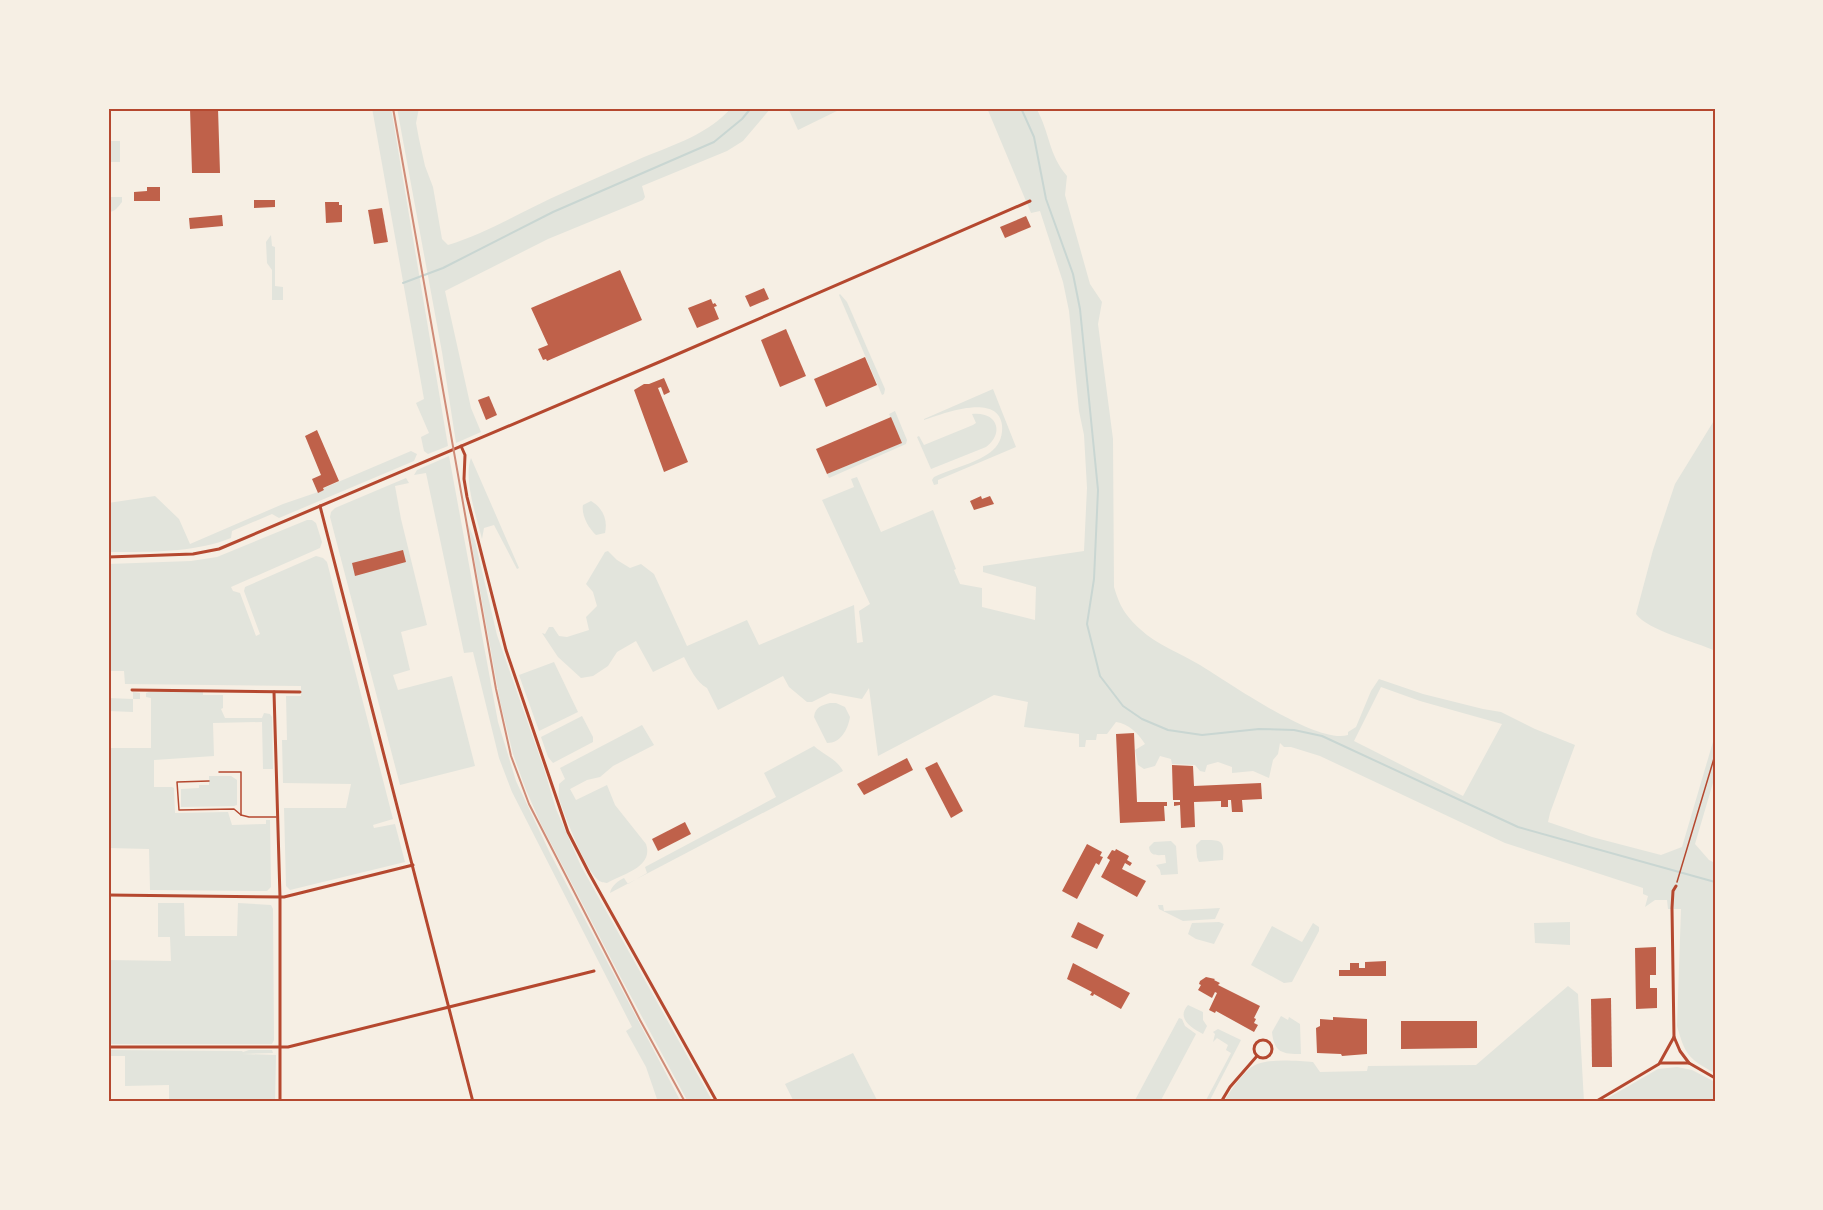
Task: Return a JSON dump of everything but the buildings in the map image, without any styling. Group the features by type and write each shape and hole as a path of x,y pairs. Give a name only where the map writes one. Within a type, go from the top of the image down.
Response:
{"street":[{"path":"108,557 183,555 211,551 840,285 1030,201"},
{"path":"461,446 465,455 464,479 467,497 506,650 564,821 589,873 717,1102"},
{"path":"320,506 473,1102"},
{"path":"132,690 300,692"},
{"path":"274,692 280,897 280,1102"},
{"path":"108,895 280,897 413,865"},
{"path":"1676,886 1673,891 1672,908 1674,1037 1689,1063 1715,1078"},
{"path":"108,1047 294,1046 594,971"},
{"path":"1659,1064 1674,1037"},
{"path":"1262,1040 1269,1042 1272,1048 1270,1054 1264,1058 1257,1056 1254,1050 1256,1044 1262,1040"},
{"path":"1221,1102 1230,1087 1257,1056"},
{"path":"1594,1102 1659,1064 1689,1063"}],"lane":[{"path":"219,772 241,772 241,815"},
{"path":"208,781 177,782 178,809 234,809 241,815 249,817 277,817"}],"path":[{"path":"1679,878 1715,755"}],"shaded area":[{"path":"372,108 391,108 448,446 428,454 424,451 421,437 429,433 416,403 424,399"},
{"path":"397,108 419,108 416,123 419,139 433,187 442,239 448,245 478,234 550,199 691,137 713,125 731,108 771,108 743,141 727,151 642,186 645,197 643,200 548,239 445,291 471,408 481,432 456,443 442,352"},
{"path":"788,108 843,108 798,130"},
{"path":"987,108 1036,108 1056,159 1067,176 1065,195 1090,284 1102,302 1098,324 1113,439 1114,587 1118,600 1127,615 1147,635 1295,722 1334,736 1348,735 1348,732 1356,727 1371,691 1379,679 1423,694 1501,712 1575,745 1548,822 1592,837 1661,855 1682,847 1715,735 1715,776 1695,844 1709,860 1715,863 1715,1073 1689,1055 1677,1026 1681,909 1668,909 1667,900 1655,900 1645,907 1648,896 1643,894 1643,888 1505,843 1320,756 1284,747 1280,743 1269,778 1253,771 1232,773 1232,767 1218,762 1207,765 1205,772 1200,771 1195,765 1172,764 1171,759 1160,756 1155,766 1144,769 1138,765 1135,750 1145,744 1125,725 1116,722 1107,734 1097,734 1096,740 1086,740 1085,747 1079,747 1079,734 1024,727 1028,702 994,695 878,756 869,688 862,699 830,693 812,702 807,702 789,687 783,676 718,710 707,688 696,678 684,657 653,672 636,641 617,652 608,666 593,676 581,678 558,657 542,633 545,634 549,627 553,627 559,636 567,637 589,630 586,617 597,606 593,592 586,584 605,552 608,551 630,568 641,564 654,574 687,646 747,620 759,645 854,605 857,643 863,642 859,611 870,604 822,500 854,487 851,479 857,477 881,532 933,510 960,584 982,588 982,607 1035,620 1036,587 983,572 983,566 1084,551 1087,488 1084,435 1079,411 1069,311 1063,282 1040,211 1031,213","holes":["1381,687 1420,701 1502,724 1463,796 1354,741"]},
{"path":"108,141 120,141 120,162 108,162"},
{"path":"108,162 109,197 122,197 122,202 118,207 110,212 108,212"},
{"path":"271,235 272,246 275,247 275,286 283,287 283,300 272,300 272,270 267,263 266,242"},
{"path":"839,295 847,302 885,389 882,395"},
{"path":"993,389 1016,447 938,480 938,484 934,485 932,480 934,477 973,462 993,450 998,445 1002,425 998,415 991,409 980,407 956,410 924,419"},
{"path":"895,411 907,440 906,444 829,478 827,474 901,443 889,414"},
{"path":"972,414 987,416 996,424 997,430 992,441 986,447 931,469 917,437 919,436 924,445 973,425 976,423"},
{"path":"1715,419 1715,651 1661,631 1636,614 1653,550 1675,484"},
{"path":"411,451 417,454 414,461 279,518 272,514 232,531 231,538 217,543 171,551 108,552 108,503 155,496 179,519 190,544 283,504 324,490 324,488"},
{"path":"449,456 498,722 516,781 550,853 681,1102 658,1102 646,1067 626,1031 632,1027 512,792 499,758 473,652 464,653 426,473 414,475 417,470"},
{"path":"471,458 519,568 517,569 494,525 484,528 482,539 470,487"},
{"path":"406,478 409,483 395,486 427,625 401,632 410,670 393,675 398,690 452,676 475,766 400,785 330,517 335,508"},
{"path":"591,501 604,515 605,533 596,535 586,522 583,505"},
{"path":"307,520 316,523 322,542 320,548 231,587 233,591 240,593 256,636 260,634 244,591 245,587 316,556 327,562 393,819 373,825 374,828 395,824 405,862 290,890 286,886 284,808 346,808 351,784 283,783 282,740 287,740 286,696 301,696 301,686 125,684 124,671 108,671 108,564 191,561 217,557"},
{"path":"468,524 475,541 497,635 556,809 581,866 713,1102 688,1102 541,824 526,790 513,754 500,701"},
{"path":"554,662 578,712 539,731 519,675"},
{"path":"133,692 140,693 140,699 133,699"},
{"path":"203,692 203,695 223,695 223,708 221,709 225,718 262,718 264,713 272,717 273,769 263,769 262,722 213,723 214,756 154,760 154,787 174,788 175,813 228,812 232,825 266,824 266,820 270,820 271,887 267,891 150,890 149,849 108,848 108,748 151,748 151,698 146,697 146,693"},
{"path":"108,698 133,699 133,712 108,711"},
{"path":"830,703 845,707 850,717 848,726 840,738 827,743 814,717 817,709"},
{"path":"582,716 593,737 593,742 553,763 548,757 541,737"},
{"path":"642,725 654,745 613,766 600,777 587,780 570,789 576,800 607,785 615,805 646,844 646,859 636,869 607,883 602,882 593,874 588,865 566,817 559,796 559,784 565,779 560,768"},
{"path":"814,746 834,760 843,771 636,880 647,873 645,867 776,797 764,773"},
{"path":"209,776 231,776 237,780 237,805 181,807 181,789 209,785"},
{"path":"1201,840 1220,842 1223,848 1223,860 1199,862 1196,845"},
{"path":"1171,841 1176,846 1178,874 1161,875 1156,865 1166,863 1165,855 1153,854 1149,847 1154,842"},
{"path":"624,878 628,884 610,893 614,886"},
{"path":"158,903 184,903 185,936 237,936 238,903 271,905 273,909 274,1040 272,1044 108,1044 108,960 171,961 170,937 158,937"},
{"path":"1158,905 1163,905 1164,911 1220,908 1215,919 1183,921 1159,909"},
{"path":"1219,922 1224,924 1214,944 1188,934 1192,923"},
{"path":"1570,922 1570,945 1535,943 1534,923"},
{"path":"1313,923 1319,927 1319,931 1292,982 1284,983 1251,965 1272,926 1302,942"},
{"path":"1568,986 1578,994 1584,1102 1224,1102 1247,1071 1255,1065 1268,1061 1313,1062 1320,1072 1367,1071 1368,1066 1476,1065"},
{"path":"1188,1005 1203,1012 1203,1020 1207,1026 1203,1034 1186,1022 1184,1014"},
{"path":"1281,1016 1288,1020 1289,1017 1300,1024 1301,1054 1284,1053 1277,1048 1272,1032"},
{"path":"1179,1018 1196,1034 1160,1102 1134,1102"},
{"path":"1218,1029 1241,1040 1209,1102 1205,1102 1231,1053 1226,1050 1228,1045 1217,1038 1213,1042 1215,1034 1213,1032"},
{"path":"108,1050 243,1052 272,1050 273,1053 242,1054 276,1055 275,1102 145,1102 169,1101 169,1085 125,1086 125,1056 108,1056"},
{"path":"853,1053 878,1102 794,1102 785,1084"},
{"path":"1677,1067 1692,1070 1715,1082 1715,1102 1601,1102 1658,1069"}],"waterway":[{"path":"403,283 443,268 553,212 714,142 742,119 751,108"},
{"path":"1021,108 1034,137 1046,199 1073,274 1080,309 1098,490 1094,579 1087,624 1100,676 1123,706 1142,719 1168,730 1202,735 1259,729 1294,730 1322,736 1518,827 1715,882"}],"railway":[{"path":"393,108 496,689 511,756 529,804 640,1020 685,1102"}]}
